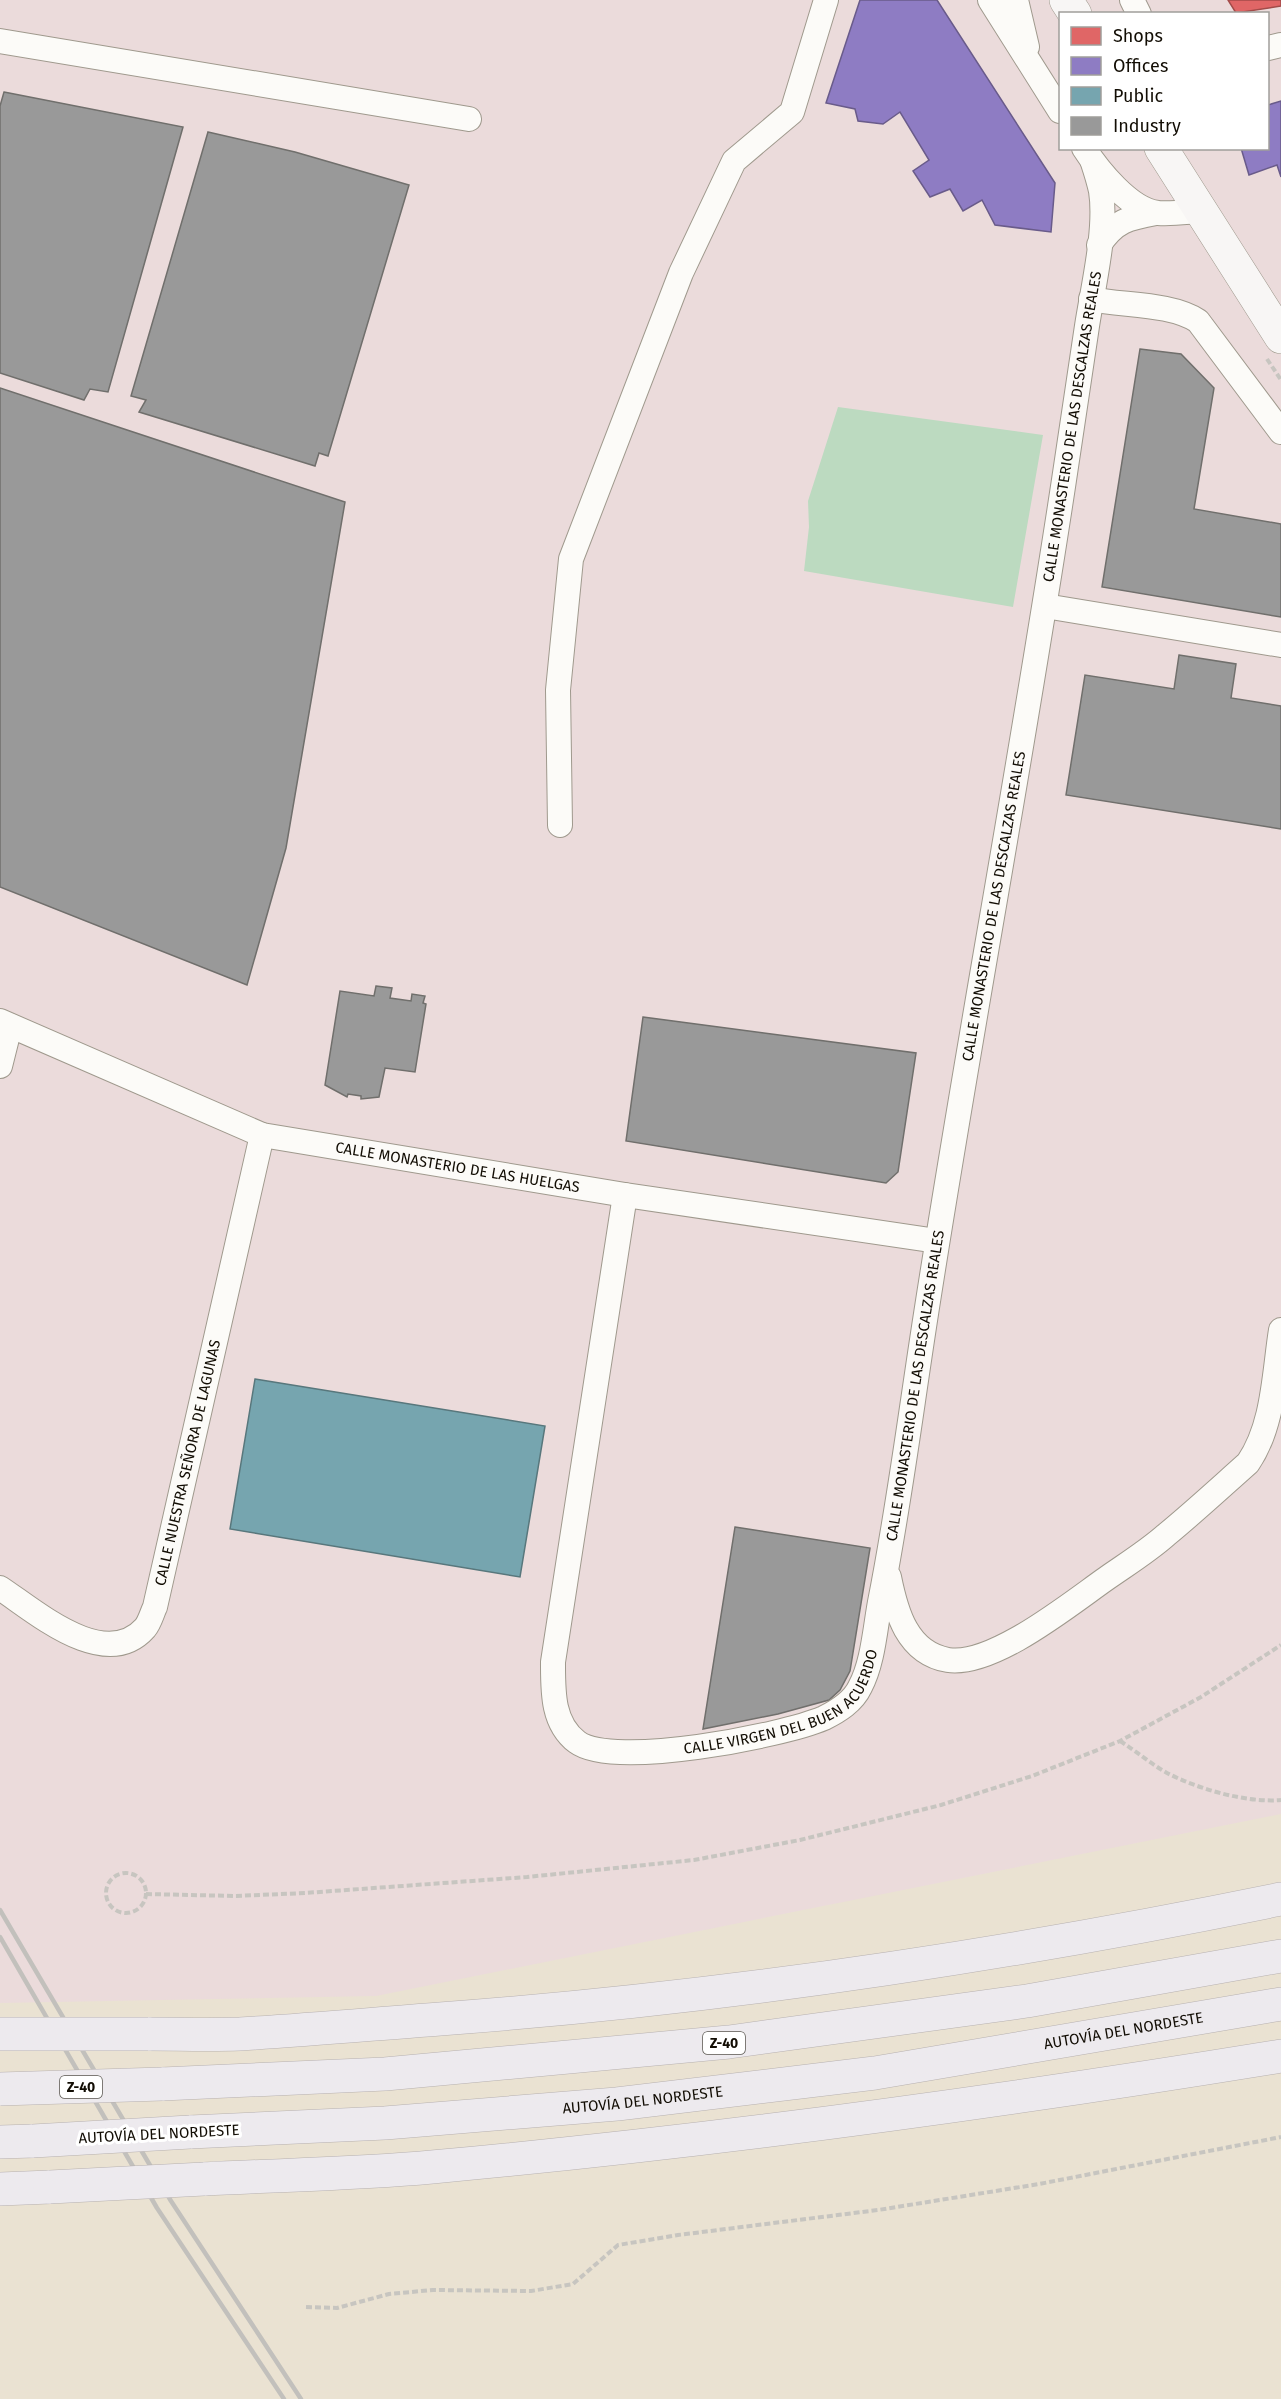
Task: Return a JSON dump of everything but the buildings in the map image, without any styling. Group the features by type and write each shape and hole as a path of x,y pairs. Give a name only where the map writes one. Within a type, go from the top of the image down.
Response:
{"highway":[{"path":"0,2034 237,2034 522,2013 760,1987 978,1955 1162,1924 1281,1899"},
{"name":"Z-40","path":"0,2089 385,2074 729,2042 1027,2001 1281,1956"},
{"name":"AUTOVÍA DEL NORDESTE","path":"0,2142 385,2123 617,2104 875,2073 1281,2004"},
{"path":"0,2189 430,2168 605,2149 1065,2091 1281,2056"}],"main road":[{"path":"1162,150 1200,210 1276,352"}],"street":[{"path":"560,825 558,690 571,559 681,273 734,161 792,112 826,0"},
{"path":"990,0 1059,109"},
{"path":"1016,0 1030,64"},
{"path":"0,41 469,119"},
{"path":"1089,156 1123,194 1156,213"},
{"name":"CALLE MONASTERIO DE LAS DESCALZAS REALES","path":"887,1567 937,1241 1045,606 1099,245 1101,189 1089,156"},
{"path":"1099,245 1112,228 1120,222 1156,213 1200,210"},
{"path":"1091,299 1177,311 1197,321 1281,432"},
{"path":"1045,606 1281,645"},
{"path":"0,1066 5,1024"},
{"name":"CALLE MONASTERIO DE LAS HUELGAS","path":"5,1024 262,1135 625,1195 937,1241"},
{"name":"CALLE NUESTRA SEÑORA DE LAGUNAS","path":"0,1588 74,1636 95,1644 132,1638 146,1627 155,1606 262,1135"},
{"name":"CALLE VIRGEN DEL BUEN ACUERDO","path":"625,1195 553,1662 553,1691 557,1714 568,1733 581,1745 598,1752 690,1749 806,1725 828,1716 848,1703 859,1690 866,1672 887,1567"},
{"path":"887,1567 899,1618 909,1635 933,1656 948,1660 978,1657 1028,1633 1164,1537 1248,1463 1266,1431 1281,1330"}],"path":[{"path":"1276,352 1281,380"},
{"path":"146,1893 236,1896 527,1877 694,1860 800,1840 942,1805 1032,1776 1120,1741 1201,1697 1281,1645"},
{"path":"1120,1741 1168,1773 1231,1797 1266,1801 1281,1800"},
{"path":"127,1872 143,1881 146,1893 141,1907 135,1911 121,1913 109,1906 105,1892 110,1880 120,1873 127,1872"},
{"path":"306,2307 337,2308 389,2294 433,2290 531,2291 573,2284 618,2246 678,2235 878,2210 1039,2184 1281,2138"}],"shaded area":[{"path":"0,0 1281,0 1281,1814 376,1996 0,2003"}],"green space":[{"path":"838,407 1043,435 1013,607 804,571 809,527 808,501"}],"railway":[{"path":"0,1910 171,2201 301,2399"},
{"path":"0,1937 157,2208 284,2399"}]}
